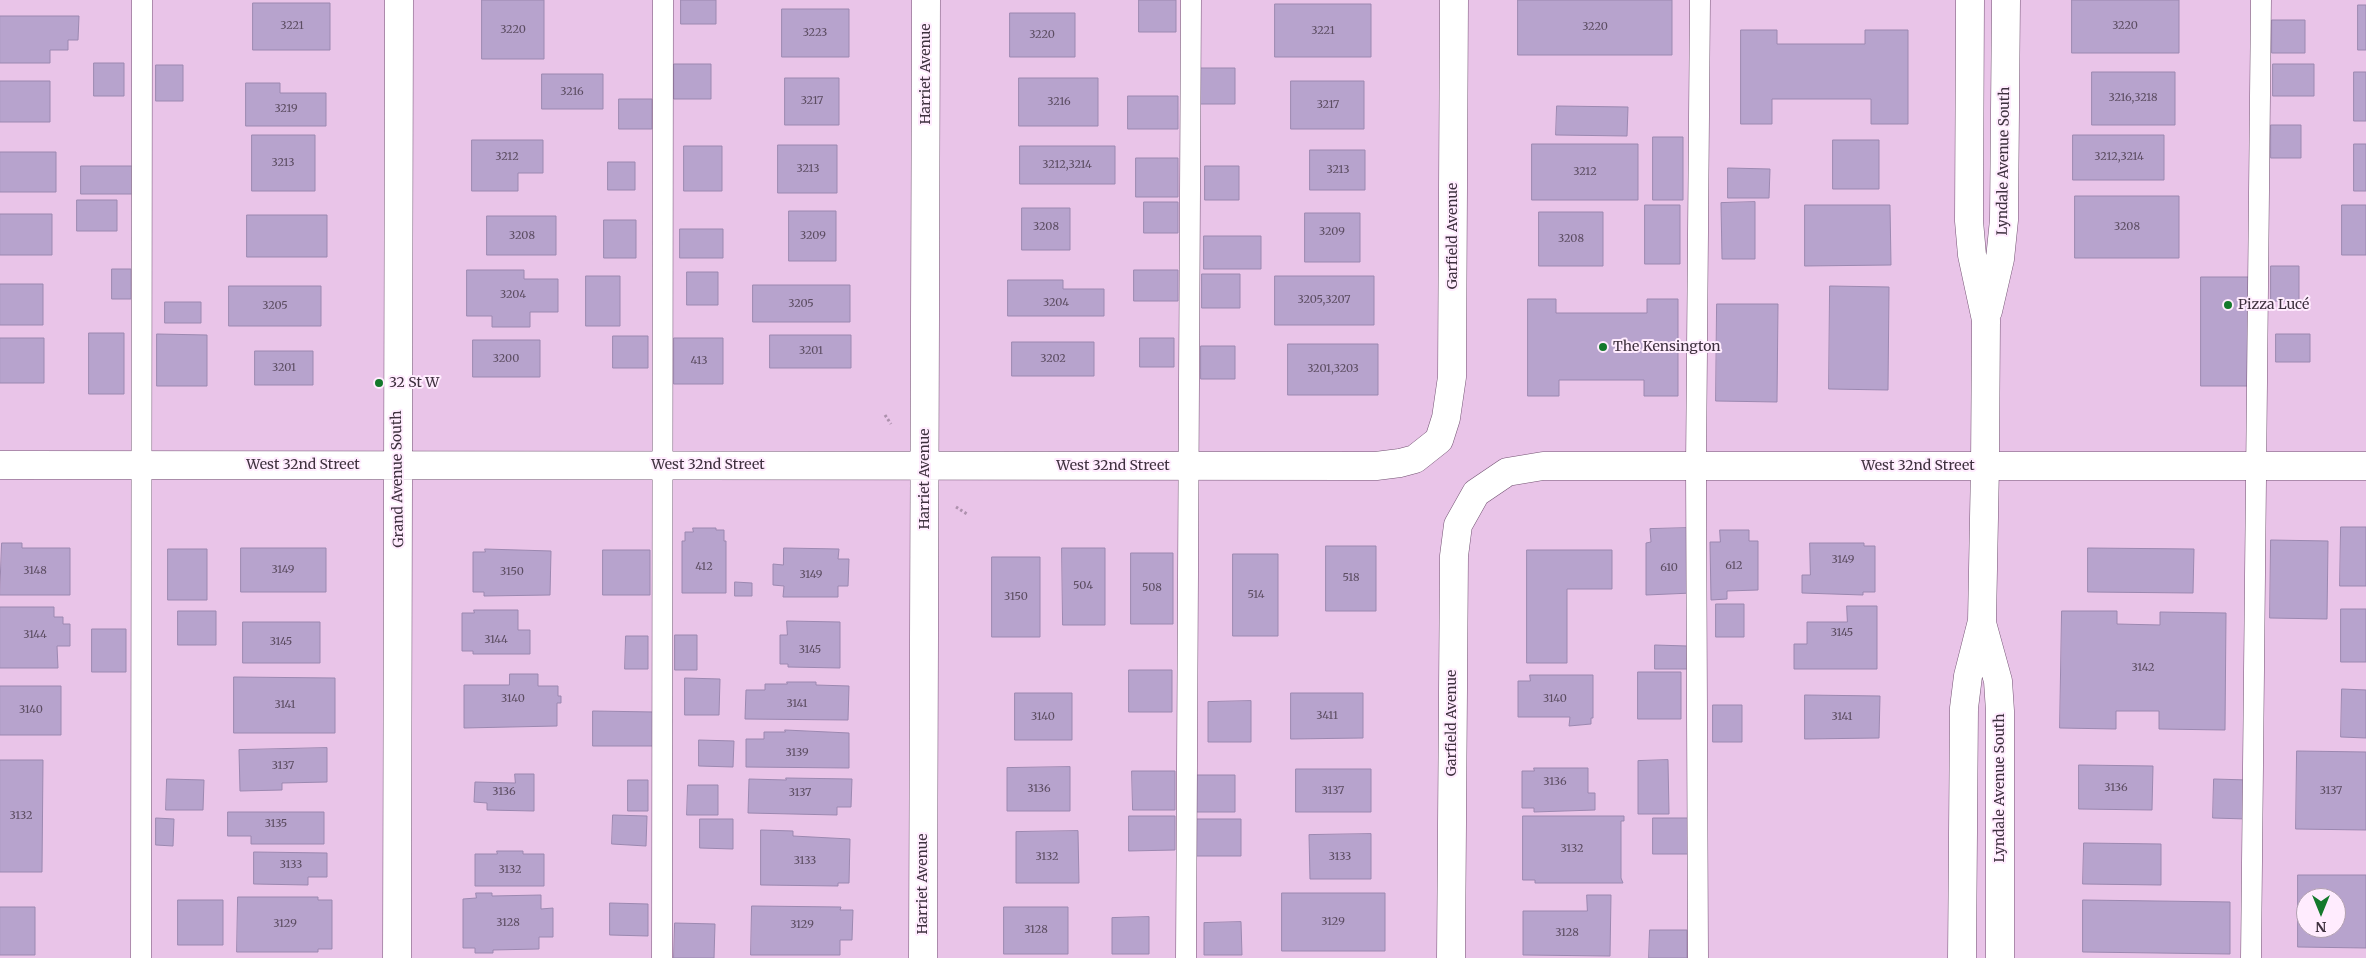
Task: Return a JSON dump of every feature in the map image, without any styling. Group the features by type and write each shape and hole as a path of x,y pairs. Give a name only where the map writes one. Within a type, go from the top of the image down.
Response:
{"street":[{"name":"Grand Avenue South","path":"397,958 399,0"},
{"name":"Harriet Avenue","path":"923,958 926,0"},
{"name":"Garfield Avenue","path":"1415,459 1439,440 1446,418 1452,377 1454,0"},
{"name":"Lyndale Avenue South","path":"1970,0 1969,221 1972,255 1986,320"},
{"name":"Lyndale Avenue South","path":"1962,958 1964,708 1968,676 1982,621 1986,320 2000,259 2004,227 2006,0"},
{"name":"West 32nd Street","path":"0,465 1376,466 1415,459"},
{"name":"West 32nd Street","path":"1476,493 1507,472 1543,466 2366,466"},
{"name":"Garfield Avenue","path":"1451,958 1454,556 1458,525 1476,493"},
{"name":"Lyndale Avenue South","path":"1982,621 1994,662 1999,696 2000,958"}],"lane":[{"path":"141,958 142,0"},
{"path":"662,958 663,0"},
{"path":"1186,958 1191,0"},
{"path":"1698,958 1696,466 1700,0"},
{"path":"2251,958 2261,0"}],"path":[{"path":"885,414 891,424"},
{"path":"955,506 967,514"}],"building":[{"path":"482,0 544,0 544,59 482,59"},
{"path":"681,0 716,0 716,24 681,24"},
{"path":"1139,0 1176,0 1176,32 1139,32"},
{"path":"1518,0 1672,0 1672,55 1518,55"},
{"path":"2072,0 2179,0 2179,53 2072,53"},
{"path":"253,3 330,3 330,50 253,50"},
{"path":"1275,4 1371,4 1371,57 1275,57"},
{"path":"2358,5 2366,5 2366,50 2358,50"},
{"path":"782,9 849,9 849,57 782,57"},
{"path":"1010,13 1075,13 1075,57 1010,57"},
{"path":"0,16 79,16 78,40 68,40 68,50 50,50 50,63 0,63"},
{"path":"2272,20 2305,20 2305,53 2272,53"},
{"path":"1741,30 1777,30 1777,44 1865,44 1865,30 1908,30 1908,124 1871,124 1871,99 1772,99 1772,124 1741,124"},
{"path":"94,63 124,63 124,96 94,96"},
{"path":"674,64 711,64 711,99 674,99"},
{"path":"2273,64 2314,64 2314,96 2273,96"},
{"path":"156,65 183,65 183,101 156,101"},
{"path":"1200,68 1235,68 1235,104 1200,104"},
{"path":"2092,72 2175,72 2175,125 2092,125"},
{"path":"2354,72 2366,72 2366,121 2354,121"},
{"path":"542,74 603,74 603,109 542,109"},
{"path":"785,78 839,78 839,125 785,125"},
{"path":"1019,78 1098,78 1098,126 1019,126"},
{"path":"0,81 50,81 50,122 0,122"},
{"path":"1291,81 1364,81 1364,129 1291,129"},
{"path":"246,83 280,83 280,93 326,93 326,126 246,126"},
{"path":"1128,96 1178,96 1178,129 1128,129"},
{"path":"619,99 652,99 652,129 619,129"},
{"path":"1557,106 1628,107 1627,136 1556,135"},
{"path":"2271,125 2301,125 2301,158 2271,158"},
{"path":"252,135 315,135 315,191 252,191"},
{"path":"2073,135 2164,135 2164,180 2073,180"},
{"path":"1653,137 1683,137 1683,200 1653,200"},
{"path":"472,140 543,140 543,173 518,173 518,191 472,191"},
{"path":"1833,140 1879,140 1879,189 1833,189"},
{"path":"1532,144 1638,144 1638,200 1532,200"},
{"path":"2354,144 2366,144 2366,191 2354,191"},
{"path":"778,145 837,145 837,193 778,193"},
{"path":"684,146 722,146 722,191 684,191"},
{"path":"1020,146 1115,146 1115,184 1020,184"},
{"path":"1310,150 1365,150 1365,190 1310,190"},
{"path":"0,152 56,152 56,192 0,192"},
{"path":"1136,158 1178,158 1178,197 1136,197"},
{"path":"608,162 635,162 635,190 608,190"},
{"path":"81,166 133,166 133,194 81,194"},
{"path":"1205,166 1239,166 1239,200 1205,200"},
{"path":"1728,168 1770,169 1769,198 1728,198"},
{"path":"2075,196 2179,196 2179,258 2075,258"},
{"path":"77,200 117,200 117,231 77,231"},
{"path":"1144,202 1178,202 1178,233 1144,233"},
{"path":"1755,202 1755,259 1722,259 1721,203"},
{"path":"1645,205 1680,205 1680,264 1645,264"},
{"path":"1805,205 1890,205 1891,265 1805,266"},
{"path":"2342,205 2366,205 2366,255 2342,255"},
{"path":"1022,208 1070,208 1070,250 1022,250"},
{"path":"789,211 836,211 836,261 789,261"},
{"path":"1539,212 1603,212 1603,266 1539,266"},
{"path":"1305,213 1360,213 1360,262 1305,262"},
{"path":"0,214 52,214 52,255 0,255"},
{"path":"247,215 327,215 327,257 247,257"},
{"path":"487,216 556,216 556,255 487,255"},
{"path":"604,220 636,220 636,258 604,258"},
{"path":"680,229 723,229 723,258 680,258"},
{"path":"1204,236 1261,236 1261,269 1204,269"},
{"path":"2271,266 2299,266 2299,301 2271,301"},
{"path":"112,269 131,269 131,299 112,299"},
{"path":"467,270 524,270 524,279 558,279 558,312 530,312 530,327 492,327 492,316 467,316"},
{"path":"1134,270 1178,270 1178,301 1134,301"},
{"path":"687,272 718,272 718,305 687,305"},
{"path":"1202,274 1240,274 1240,308 1202,308"},
{"path":"586,276 620,276 620,326 586,326"},
{"path":"1275,276 1374,276 1374,325 1275,325"},
{"name":"Pizza Lucé","path":"2201,277 2255,277 2255,386 2201,386"},
{"path":"1008,280 1063,280 1063,289 1104,289 1104,316 1008,316"},
{"path":"0,284 43,284 43,325 0,325"},
{"path":"753,285 850,285 850,322 753,322"},
{"path":"229,286 321,286 321,326 229,326"},
{"path":"1830,286 1889,287 1888,390 1829,389"},
{"name":"The Kensington","path":"1528,299 1556,299 1556,313 1647,313 1647,299 1678,299 1678,396 1644,396 1644,380 1559,380 1559,396 1528,396"},
{"path":"165,302 201,302 201,323 165,323"},
{"path":"1717,304 1778,304 1777,402 1716,401"},
{"path":"89,333 124,333 124,394 89,394"},
{"path":"157,334 207,335 207,386 157,386"},
{"path":"2276,334 2310,334 2310,362 2276,362"},
{"path":"770,335 851,335 851,368 770,368"},
{"path":"613,336 648,336 648,368 613,368"},
{"path":"0,338 44,338 44,383 0,383"},
{"path":"674,338 723,338 723,384 674,384"},
{"path":"1140,338 1174,338 1174,367 1140,367"},
{"path":"473,340 540,340 540,377 473,377"},
{"path":"1012,342 1094,342 1094,376 1012,376"},
{"path":"1288,344 1378,344 1378,395 1288,395"},
{"path":"1201,346 1235,346 1235,379 1201,379"},
{"path":"255,351 313,351 313,385 255,385"},
{"path":"2341,527 2366,527 2366,586 2340,586"},
{"path":"693,528 724,530 724,541 726,541 726,593 682,593 682,541 685,541 685,532 693,532"},
{"path":"1689,528 1692,593 1646,595 1646,543 1651,542 1650,529"},
{"path":"1720,530 1749,530 1749,541 1758,541 1758,590 1727,591 1727,599 1711,600 1710,542 1720,542"},
{"path":"2271,540 2328,541 2327,619 2270,618"},
{"path":"2,543 22,543 22,548 70,548 70,595 0,595"},
{"path":"1810,543 1864,543 1864,546 1875,546 1875,592 1863,592 1863,595 1802,593 1802,575 1810,575"},
{"path":"1326,546 1376,546 1376,611 1326,611"},
{"path":"241,548 326,548 326,592 241,592"},
{"path":"784,548 839,549 838,559 849,559 848,586 838,586 838,597 783,597 784,586 773,585 773,564 783,565"},
{"path":"1062,548 1105,548 1105,625 1063,625"},
{"path":"2088,548 2194,549 2193,593 2088,592"},
{"path":"168,549 207,549 207,600 168,600"},
{"path":"485,549 551,551 550,595 484,596 484,592 473,592 473,552 485,552"},
{"path":"603,550 650,550 650,595 603,595"},
{"path":"1527,550 1612,550 1612,589 1567,589 1567,663 1527,663"},
{"path":"1131,553 1173,553 1173,624 1131,624"},
{"path":"1233,554 1278,554 1278,636 1233,636"},
{"path":"992,557 1040,557 1040,637 992,637"},
{"path":"735,582 752,583 752,596 735,596"},
{"path":"1716,604 1744,604 1744,637 1716,637"},
{"path":"1847,606 1877,606 1877,669 1794,669 1794,644 1807,644 1807,622 1847,622"},
{"path":"0,607 54,607 54,617 63,617 63,624 70,624 70,646 57,646 58,668 0,668"},
{"path":"2341,609 2366,609 2366,662 2341,662"},
{"path":"474,610 518,610 518,630 530,630 530,654 473,654 473,651 462,651 462,613 474,613"},
{"path":"178,611 216,611 216,645 178,645"},
{"path":"2062,611 2117,611 2117,624 2160,625 2160,612 2226,613 2225,730 2159,729 2159,711 2116,711 2116,729 2060,728"},
{"path":"787,621 840,622 840,668 788,667 788,664 780,664 780,635 787,635"},
{"path":"243,622 320,622 320,663 243,663"},
{"path":"92,629 126,629 126,672 92,672"},
{"path":"675,635 697,635 697,670 675,670"},
{"path":"626,636 648,636 648,669 625,669"},
{"path":"1655,645 1687,646 1687,669 1655,669"},
{"path":"1129,670 1172,670 1172,712 1129,712"},
{"path":"1638,672 1681,672 1681,719 1638,719"},
{"path":"510,674 538,674 538,686 558,686 558,696 561,696 561,703 557,703 557,726 464,728 464,685 509,685"},
{"path":"1530,675 1593,675 1593,718 1591,718 1591,724 1569,726 1570,717 1518,717 1518,681 1530,681"},
{"path":"234,677 335,678 335,733 234,733"},
{"path":"685,678 720,679 719,715 685,715"},
{"path":"787,682 816,682 816,685 849,686 848,720 745,719 746,690 765,690 765,684 787,684"},
{"path":"0,686 61,686 61,735 0,735"},
{"path":"2342,689 2366,690 2366,738 2341,737"},
{"path":"1015,693 1072,693 1072,740 1015,740"},
{"path":"1291,693 1363,693 1363,738 1291,739"},
{"path":"1805,695 1880,696 1879,738 1805,739"},
{"path":"1251,701 1251,742 1208,742 1208,702"},
{"path":"1713,705 1742,705 1742,742 1713,742"},
{"path":"593,711 654,712 654,746 593,746"},
{"path":"785,730 849,733 849,768 746,767 746,739 764,739 764,732 785,732"},
{"path":"699,740 734,741 733,767 699,766"},
{"path":"327,748 327,782 282,783 282,790 240,791 239,750"},
{"path":"2297,751 2366,752 2366,830 2296,829"},
{"path":"0,760 43,760 42,872 0,872"},
{"path":"1668,760 1669,814 1638,814 1638,761"},
{"path":"2079,765 2153,766 2152,810 2079,809"},
{"path":"1070,767 1070,811 1007,811 1007,768"},
{"path":"1534,768 1588,768 1588,793 1595,793 1595,810 1534,812 1534,808 1522,808 1522,771 1534,771"},
{"path":"1296,769 1371,769 1371,812 1296,812"},
{"path":"1132,771 1175,771 1175,810 1133,810"},
{"path":"515,774 534,774 534,811 487,810 487,803 474,802 475,782 515,783"},
{"path":"1194,775 1235,775 1235,812 1194,812"},
{"path":"786,778 852,779 851,807 837,807 837,815 748,813 749,779 786,780"},
{"path":"167,779 204,780 203,810 166,810"},
{"path":"2214,779 2248,780 2247,819 2213,818"},
{"path":"628,780 648,780 648,811 628,811"},
{"path":"688,785 718,785 718,815 687,815"},
{"path":"228,812 324,812 324,844 251,844 251,836 228,836"},
{"path":"613,815 647,816 646,846 612,844"},
{"path":"1129,816 1175,816 1175,850 1129,851"},
{"path":"1523,816 1624,816 1624,821 1621,821 1621,878 1623,883 1535,883 1535,880 1523,880"},
{"path":"156,818 174,819 173,846 156,845"},
{"path":"1653,818 1692,818 1692,854 1653,854"},
{"path":"700,819 733,819 733,849 700,848"},
{"path":"1197,819 1241,819 1241,856 1197,856"},
{"path":"761,830 793,831 793,836 850,839 849,883 838,883 838,886 761,885"},
{"path":"1078,831 1079,883 1016,883 1016,832"},
{"path":"1371,834 1371,879 1310,879 1309,835"},
{"path":"2084,843 2161,844 2161,885 2083,884"},
{"path":"497,851 523,851 523,854 544,854 544,886 475,886 475,854 497,854"},
{"path":"254,852 327,853 327,877 308,877 308,885 254,884"},
{"path":"2298,875 2366,875 2366,948 2298,947 2298,938 2346,938 2346,888 2298,888"},
{"path":"476,893 492,893 492,896 541,895 541,909 553,908 553,937 539,937 539,949 493,950 493,953 475,953 475,948 463,948 463,899 476,898"},
{"path":"1282,893 1385,893 1385,951 1282,951"},
{"path":"1587,895 1611,895 1610,956 1523,955 1523,911 1587,911"},
{"path":"238,897 318,897 318,900 332,900 332,949 318,949 318,952 237,952"},
{"path":"178,900 223,900 223,945 178,945"},
{"path":"2083,900 2230,902 2230,954 2083,952"},
{"path":"610,903 648,904 648,936 610,935"},
{"path":"752,906 841,907 840,910 853,910 852,940 840,940 840,955 751,955"},
{"path":"0,907 35,907 35,955 0,955"},
{"path":"1004,907 1068,907 1068,954 1004,954"},
{"path":"1149,917 1149,954 1112,954 1112,918"},
{"path":"1241,922 1242,955 1204,955 1204,923"},
{"path":"675,923 715,924 714,958 674,958"},
{"path":"1650,930 1687,930 1687,958 1649,958"}],"place":[{"name":"Pizza Lucé","path":"2228,305"},
{"name":"The Kensington","path":"1603,347"},
{"name":"32 St W","path":"379,383"}]}
